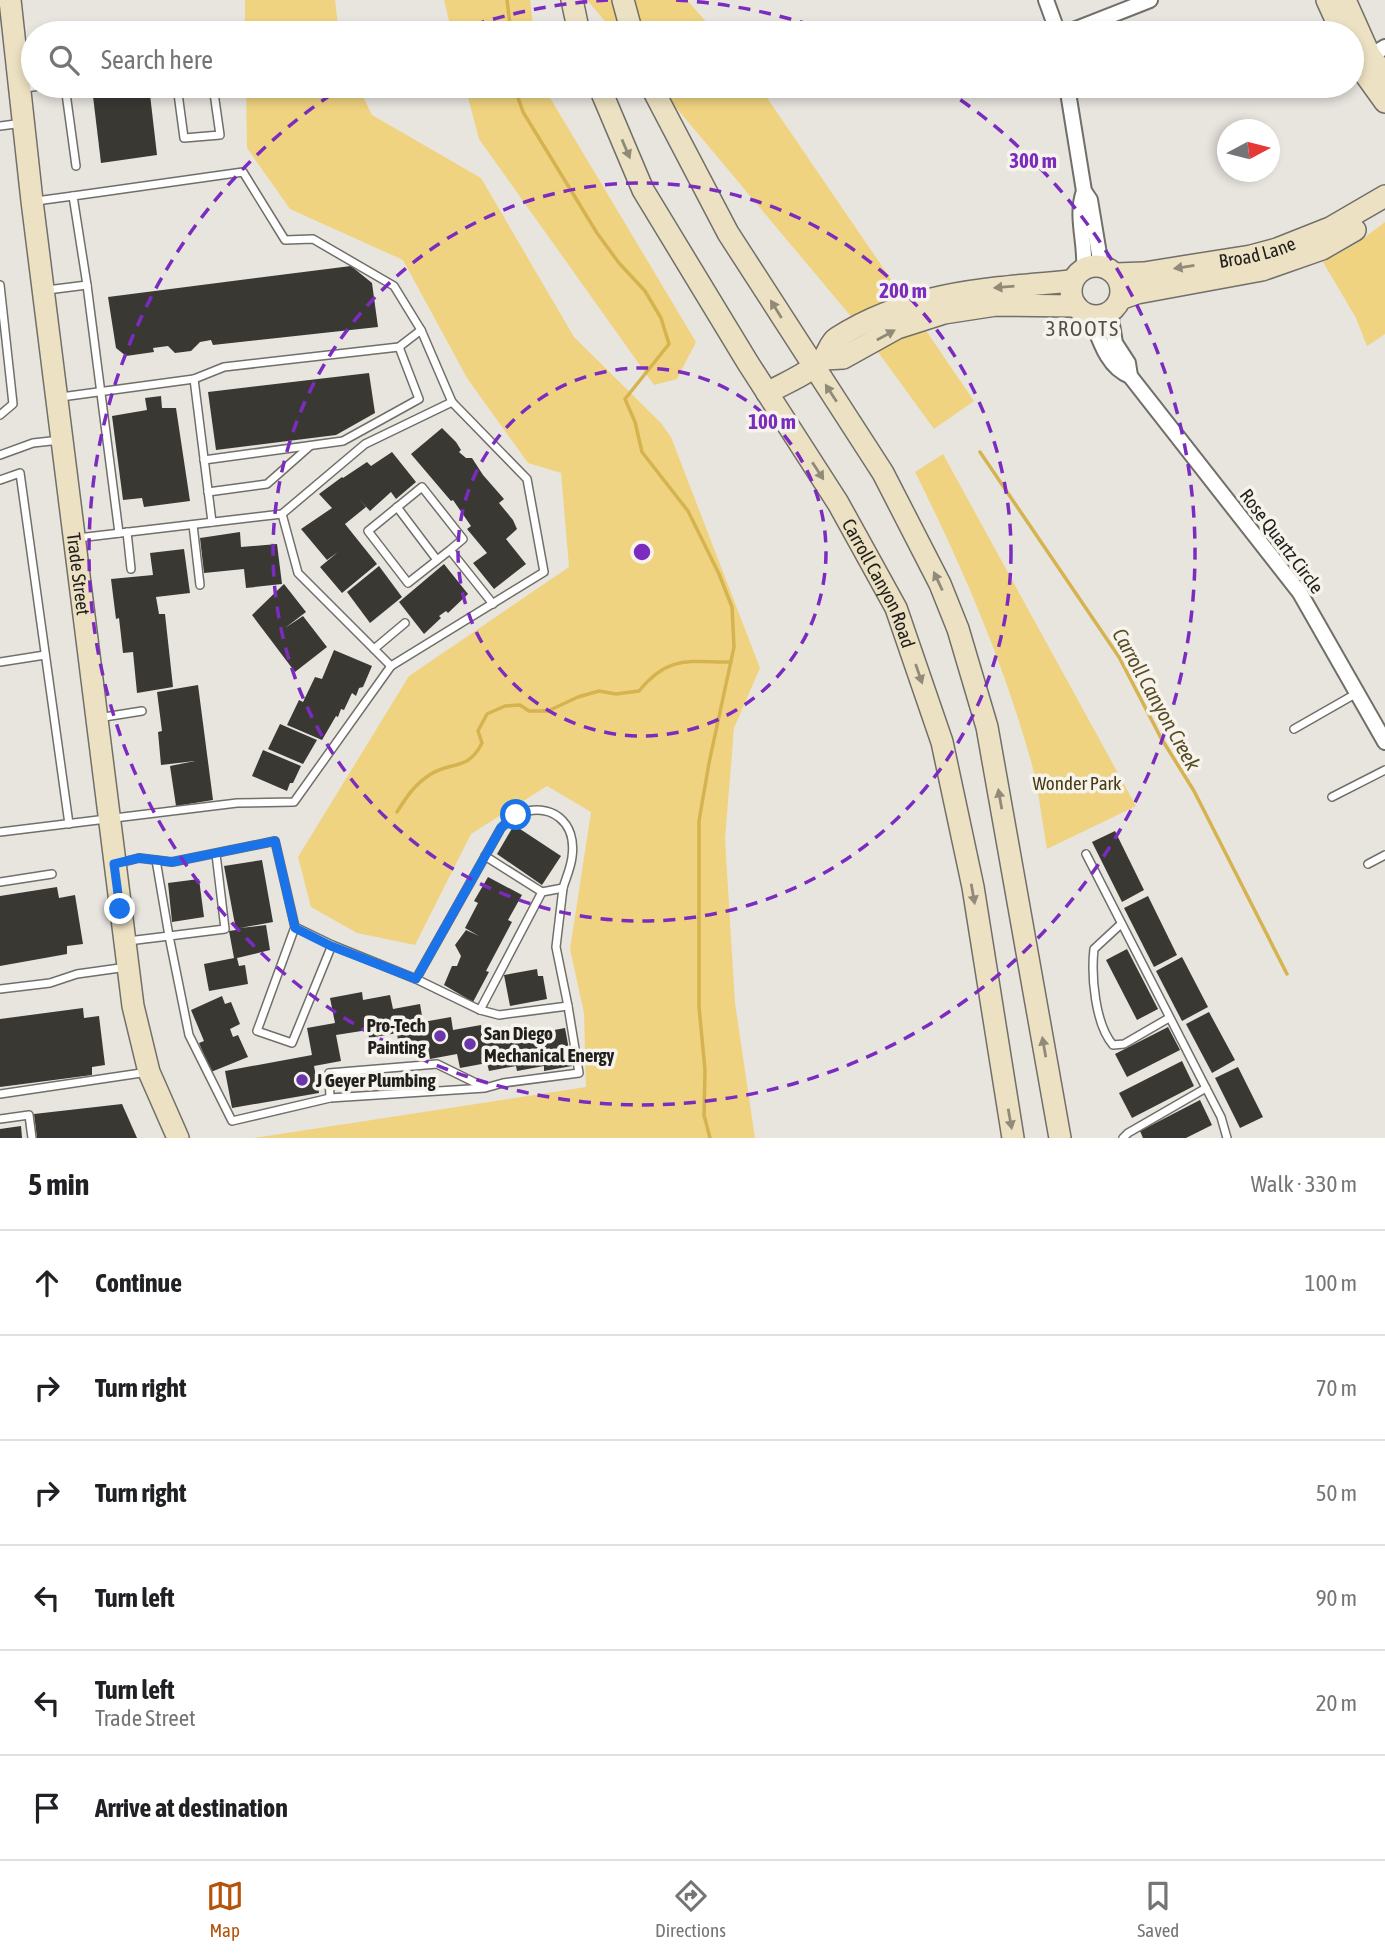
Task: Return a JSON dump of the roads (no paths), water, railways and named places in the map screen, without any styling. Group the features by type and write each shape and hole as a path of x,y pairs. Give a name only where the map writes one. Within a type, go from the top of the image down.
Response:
{"street":[{"name":"Trade Street","path":"10,0 21,39"},
{"path":"572,0 576,21"},
{"path":"622,0 628,21"},
{"path":"1046,0 1054,21"},
{"path":"1097,21 1150,0"},
{"path":"1327,0 1337,21"},
{"path":"1345,0 1355,21"},
{"path":"1369,53 1385,75"},
{"path":"1369,53 1385,102"},
{"name":"Trade Street","path":"21,82 32,201 133,1006 149,1072 178,1138"},
{"name":"Carroll Canyon Road","path":"604,98 643,190 838,503 896,608 942,742 972,887 1013,1138"},
{"path":"657,98 728,233 818,363 883,473 940,584 958,629 987,727 1060,1138"},
{"path":"1069,98 1084,191 1090,200 1093,272"},
{"name":"Broad Lane","path":"818,363 833,340 918,301 967,290 1093,272 1136,274 1251,256 1278,249 1330,228 1385,196"},
{"name":"Broad Lane","path":"767,393 818,363 843,358 897,328 929,316 996,305 1099,308 1137,293 1262,270 1322,249 1385,213"},
{"path":"1093,272 1121,290 1099,308 1070,289 1093,272"},
{"name":"Rose Quartz Circle","path":"1099,308 1115,343 1128,363 1130,376 1300,593 1385,742"}],"lane":[{"path":"67,98 76,166"},
{"path":"179,98 184,138 220,135 215,98"},
{"path":"0,126 23,123"},
{"path":"0,832 237,803 294,802 391,666 544,572 527,479 452,402 421,330 394,286 313,239 285,240 243,172 32,201"},
{"path":"73,196 101,392 131,569"},
{"path":"0,285 13,404 0,415"},
{"path":"43,290 87,285"},
{"path":"56,398 194,379 224,368 399,347 421,330"},
{"path":"204,460 343,442 419,399 399,347"},
{"path":"194,379 212,522"},
{"path":"74,538 282,514 365,444 452,402"},
{"path":"0,455 33,443 61,440"},
{"path":"208,492 267,484 311,446"},
{"path":"0,480 20,473 69,824"},
{"path":"422,487 463,539 408,583 368,531 397,507 422,487"},
{"path":"397,507 437,560"},
{"path":"282,514 298,573 391,666"},
{"path":"193,525 200,585"},
{"path":"450,550 493,604"},
{"path":"374,649 405,623"},
{"path":"0,662 45,655"},
{"path":"1294,729 1358,692"},
{"path":"96,718 142,711"},
{"path":"1332,797 1385,771"},
{"path":"156,860 189,1035 232,1121 330,1098 485,1088 503,1083 579,1073 556,947 563,888 573,855 570,832 563,819 550,812 535,810 516,815 501,828 416,979"},
{"path":"114,864 139,858 172,862 275,841 295,928 257,1031 292,1043 331,946"},
{"path":"124,942 225,929 216,854"},
{"path":"1086,854 1221,1117 1227,1138"},
{"path":"1368,864 1385,855"},
{"path":"485,856 542,892 563,888"},
{"path":"0,882 52,874"},
{"path":"480,1010 542,892"},
{"path":"1122,924 1094,949 1092,962 1100,1021 1106,1037 1114,1045 1124,1044 1169,1018"},
{"path":"295,928 331,946 416,979 480,1010 499,1015 568,1006"},
{"path":"0,989 50,983 77,974 128,967"},
{"path":"330,1098 329,1073 437,1064 485,1088"},
{"path":"0,1094 149,1072"},
{"path":"1124,1138 1128,1133 1206,1088"},
{"path":"0,1119 29,1115 32,1138"}],"waterway":[{"path":"507,0 510,21"},
{"path":"518,98 523,112 597,233 619,263 645,291 661,318 669,344 625,399 635,422 642,452 688,511 732,607 734,647 699,821 699,1007 705,1070 704,1115 710,1138"},
{"name":"Carroll Canyon Creek","path":"980,452 1119,657 1161,738 1194,791 1287,974"},
{"path":"397,812 425,778 439,770 465,762 477,752 482,743 478,731 487,714 505,706 520,705 529,711 548,711 599,691 616,694 639,691 660,671 680,663 731,662"}],"place":[{"name":"Pro-Tech Painting","path":"440,1036"},
{"name":"San Diego Mechanical Energy","path":"470,1044"},
{"name":"J Geyer Plumbing","path":"302,1080"}],"district":[{"name":"3ROOTS","path":"1083,328"}],"park label":[{"name":"Wonder Park","path":"1077,783"}]}
